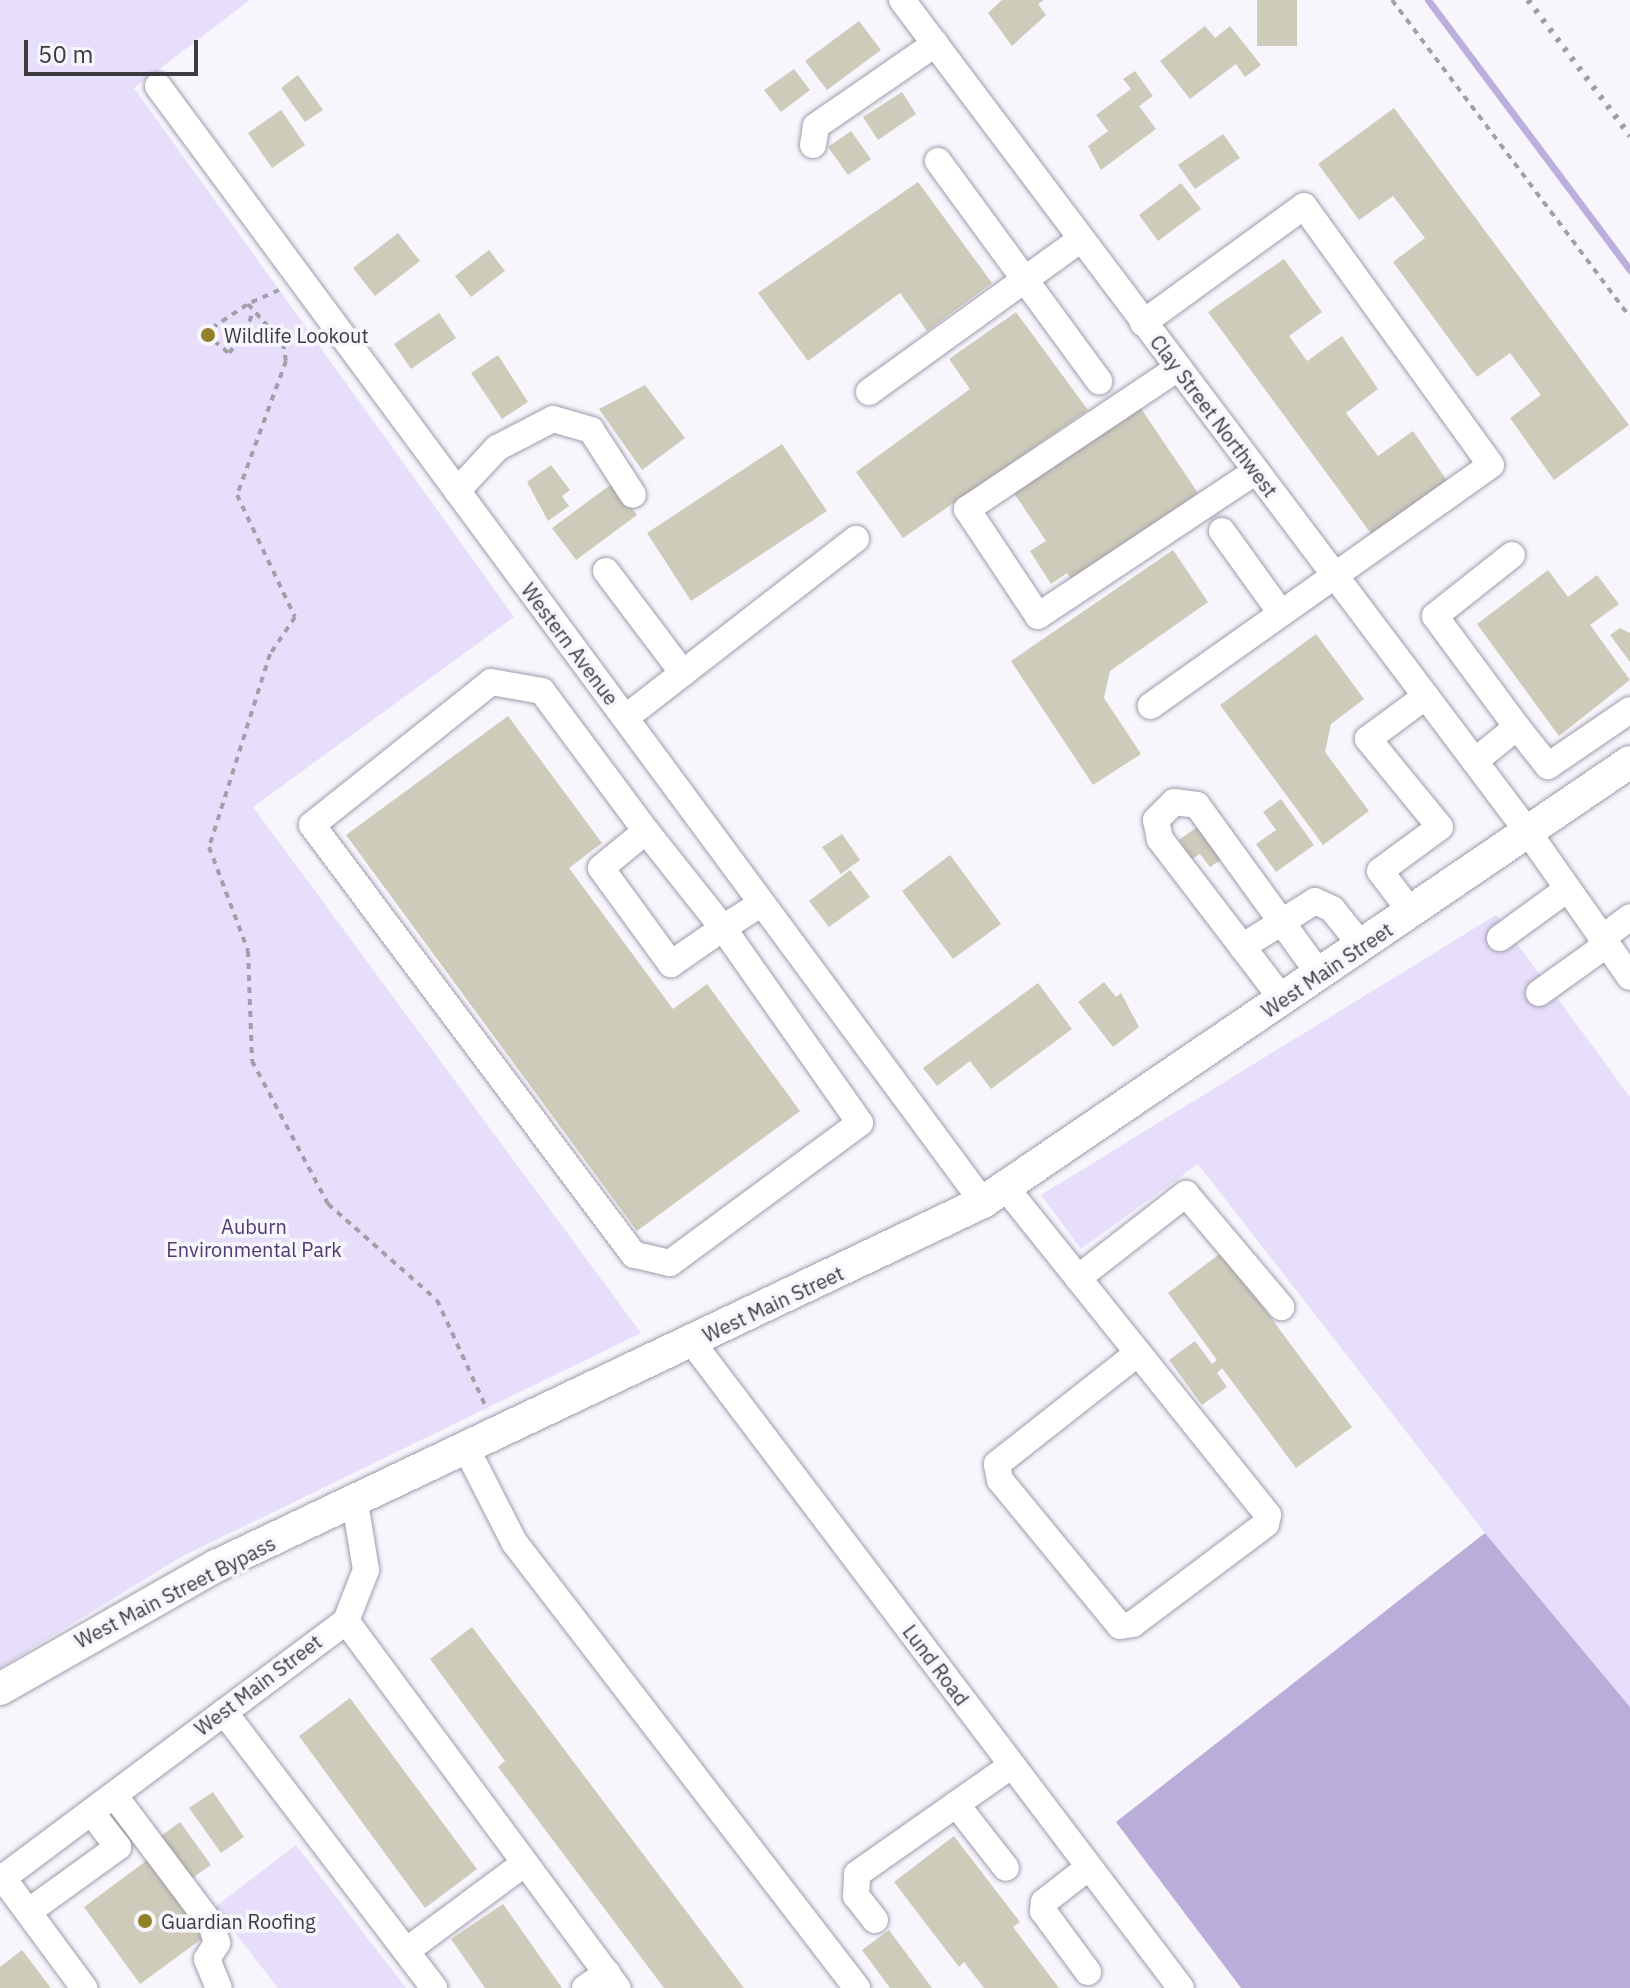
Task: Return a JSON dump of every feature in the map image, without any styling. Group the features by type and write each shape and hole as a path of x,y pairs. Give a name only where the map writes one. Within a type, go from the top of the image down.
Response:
{"main road":[{"name":"West Main Street","path":"355,1503 994,1195 1630,762"},
{"name":"West Main Street Bypass","path":"0,1689 216,1566 355,1503"}],"street":[{"name":"Clay Street Northwest","path":"902,0 1528,832 1630,977"},
{"path":"813,145 816,126 935,44"},
{"name":"Western Avenue","path":"158,86 296,277 762,903 994,1195 1078,1278 1268,1515 1266,1524 1133,1624 1120,1626 1000,1480 997,1464 1138,1353"},
{"path":"938,161 1099,381"},
{"path":"1143,323 1304,206 1491,465 1151,706"},
{"path":"869,392 1080,240"},
{"path":"1178,368 967,509 1038,616 1256,471"},
{"path":"457,491 497,448 553,419 591,430 633,495"},
{"path":"1222,531 1281,613"},
{"path":"625,718 856,539"},
{"path":"1512,555 1435,616 1517,727 1548,766 1630,710"},
{"path":"606,571 683,673"},
{"path":"491,682 542,691 723,928 860,1123 670,1263 634,1255 312,825 491,682"},
{"path":"1411,912 1380,871 1440,827 1368,739 1426,696"},
{"path":"1475,761 1517,727"},
{"path":"1283,1000 1160,839 1156,820 1174,802 1197,805 1320,975"},
{"path":"646,831 601,868 671,964 762,903"},
{"path":"1500,938 1566,890"},
{"path":"1242,947 1304,904 1323,902 1362,946"},
{"path":"1539,993 1604,942 1630,917"},
{"path":"1078,1278 1186,1194 1281,1307"},
{"name":"Lund Road","path":"692,1342 1181,1988"},
{"path":"466,1448 514,1542 857,1988"},
{"path":"355,1503 366,1570 346,1621 525,1863 603,1983"},
{"name":"West Main Street","path":"84,1988 2,1879 346,1621"},
{"path":"224,1712 434,1988"},
{"path":"875,1920 856,1896 857,1874 1012,1765"},
{"path":"114,1795 211,1924 217,1943 207,1959 219,1988"},
{"path":"956,1804 1006,1868"},
{"path":"28,1912 118,1847 91,1812"},
{"path":"406,1951 525,1863"},
{"path":"1088,1972 1043,1911 1044,1902 1089,1867"}],"path":[{"path":"1392,0 1630,317"},
{"path":"212,328 248,304 266,301 296,277"},
{"path":"248,304 283,343 286,361 237,495 295,617 270,654 209,847 248,951 252,1061 328,1204 437,1300 488,1411"},
{"path":"214,341 229,353 246,333 253,310"}],"green space":[{"name":"Auburn Environmental Park","path":"0,0 250,0 134,88 514,617 253,807 641,1333 181,1557 0,1668"},
{"path":"1496,915 1630,1097 1630,1707 1485,1533 1198,1164 1081,1249 1041,1195"},
{"path":"296,1845 406,1988 278,1988 215,1907"}],"shaded area":[{"path":"1485,1533 1630,1707 1630,1988 1241,1988 1116,1822"}],"building":[{"path":"1002,0 1044,0 1038,4 1046,15 1012,46 988,13"},
{"path":"1257,0 1297,0 1297,46 1257,46"},
{"path":"859,21 881,50 827,90 805,61"},
{"path":"1205,26 1215,38 1230,26 1261,65 1245,77 1236,64 1190,99 1160,61"},
{"path":"794,69 810,90 781,112 764,90"},
{"path":"1135,71 1153,96 1139,106 1156,129 1101,170 1088,146 1108,131 1096,115 1131,89 1123,79"},
{"path":"298,75 323,110 305,122 281,88"},
{"path":"902,92 916,114 878,140 863,117"},
{"path":"1394,108 1629,425 1554,480 1510,418 1541,395 1510,353 1477,377 1393,262 1425,238 1393,196 1359,220 1318,164"},
{"path":"281,110 305,145 272,168 248,133"},
{"path":"851,131 871,159 848,175 828,147"},
{"path":"1223,134 1240,158 1195,189 1178,165"},
{"path":"918,182 992,283 927,331 900,293 808,361 758,293"},
{"path":"1181,183 1201,209 1158,241 1139,215"},
{"path":"398,233 420,261 375,296 353,268"},
{"path":"489,250 505,271 471,297 455,276"},
{"path":"1284,259 1322,312 1289,336 1307,361 1342,336 1378,389 1346,413 1378,456 1413,431 1448,482 1372,535 1208,312"},
{"path":"1016,312 1088,410 903,538 856,472 970,389 949,359"},
{"path":"439,313 456,338 411,369 394,344"},
{"name":"Wildlife Lookout","path":"207,323 220,334 209,346 196,336"},
{"path":"498,355 528,402 502,419 471,373"},
{"path":"645,385 685,438 642,470 599,409"},
{"path":"1138,404 1198,493 1071,579 1067,573 1051,584 1030,551 1046,541 1012,490"},
{"path":"782,444 827,511 691,601 647,533"},
{"path":"551,465 570,490 562,496 569,506 548,521 527,482"},
{"path":"613,483 637,515 576,560 552,528"},
{"path":"1173,550 1208,602 1110,671 1104,698 1141,754 1093,785 1011,661"},
{"path":"1548,570 1568,597 1597,575 1619,604 1590,625 1630,680 1559,736 1477,624"},
{"path":"1620,628 1630,633 1630,662 1610,635"},
{"path":"1316,634 1364,699 1331,724 1325,752 1369,811 1323,845 1220,705"},
{"path":"508,716 602,843 569,868 673,1009 707,984 800,1111 637,1231 346,835"},
{"path":"1281,799 1314,845 1276,872 1256,844 1276,830 1263,812"},
{"path":"1200,825 1224,858 1210,867 1200,854 1192,859 1179,840"},
{"path":"842,834 860,860 841,874 822,847"},
{"path":"950,855 1001,924 953,959 902,891"},
{"path":"850,870 870,897 829,927 809,901"},
{"path":"1104,982 1116,997 1121,993 1139,1027 1113,1047 1078,1002"},
{"path":"1038,983 1072,1029 991,1089 970,1061 937,1086 923,1068"},
{"path":"1222,1252 1352,1427 1296,1468 1222,1368 1217,1373 1227,1387 1202,1405 1169,1360 1195,1341 1212,1364 1217,1360 1168,1293"},
{"path":"472,1627 744,1988 664,1988 498,1767 505,1761 430,1659"},
{"path":"350,1698 477,1869 425,1908 299,1736"},
{"path":"213,1792 244,1837 221,1853 189,1808"},
{"path":"180,1822 211,1865 192,1878 161,1836"},
{"path":"954,1836 1020,1922 1013,1927 1059,1988 984,1988 964,1962 959,1967 894,1882"},
{"name":"Guardian Roofing","path":"150,1858 207,1935 140,1984 84,1907"},
{"path":"503,1904 562,1988 485,1988 451,1939"},
{"path":"889,1930 932,1988 890,1988 862,1950"},
{"path":"22,1950 51,1988 0,1988 0,1967"}],"waterway":[{"path":"1428,0 1630,270"}],"railway":[{"path":"1528,0 1630,136"}],"place":[{"name":"Wildlife Lookout","path":"208,335"},
{"name":"Guardian Roofing","path":"145,1921"}]}
